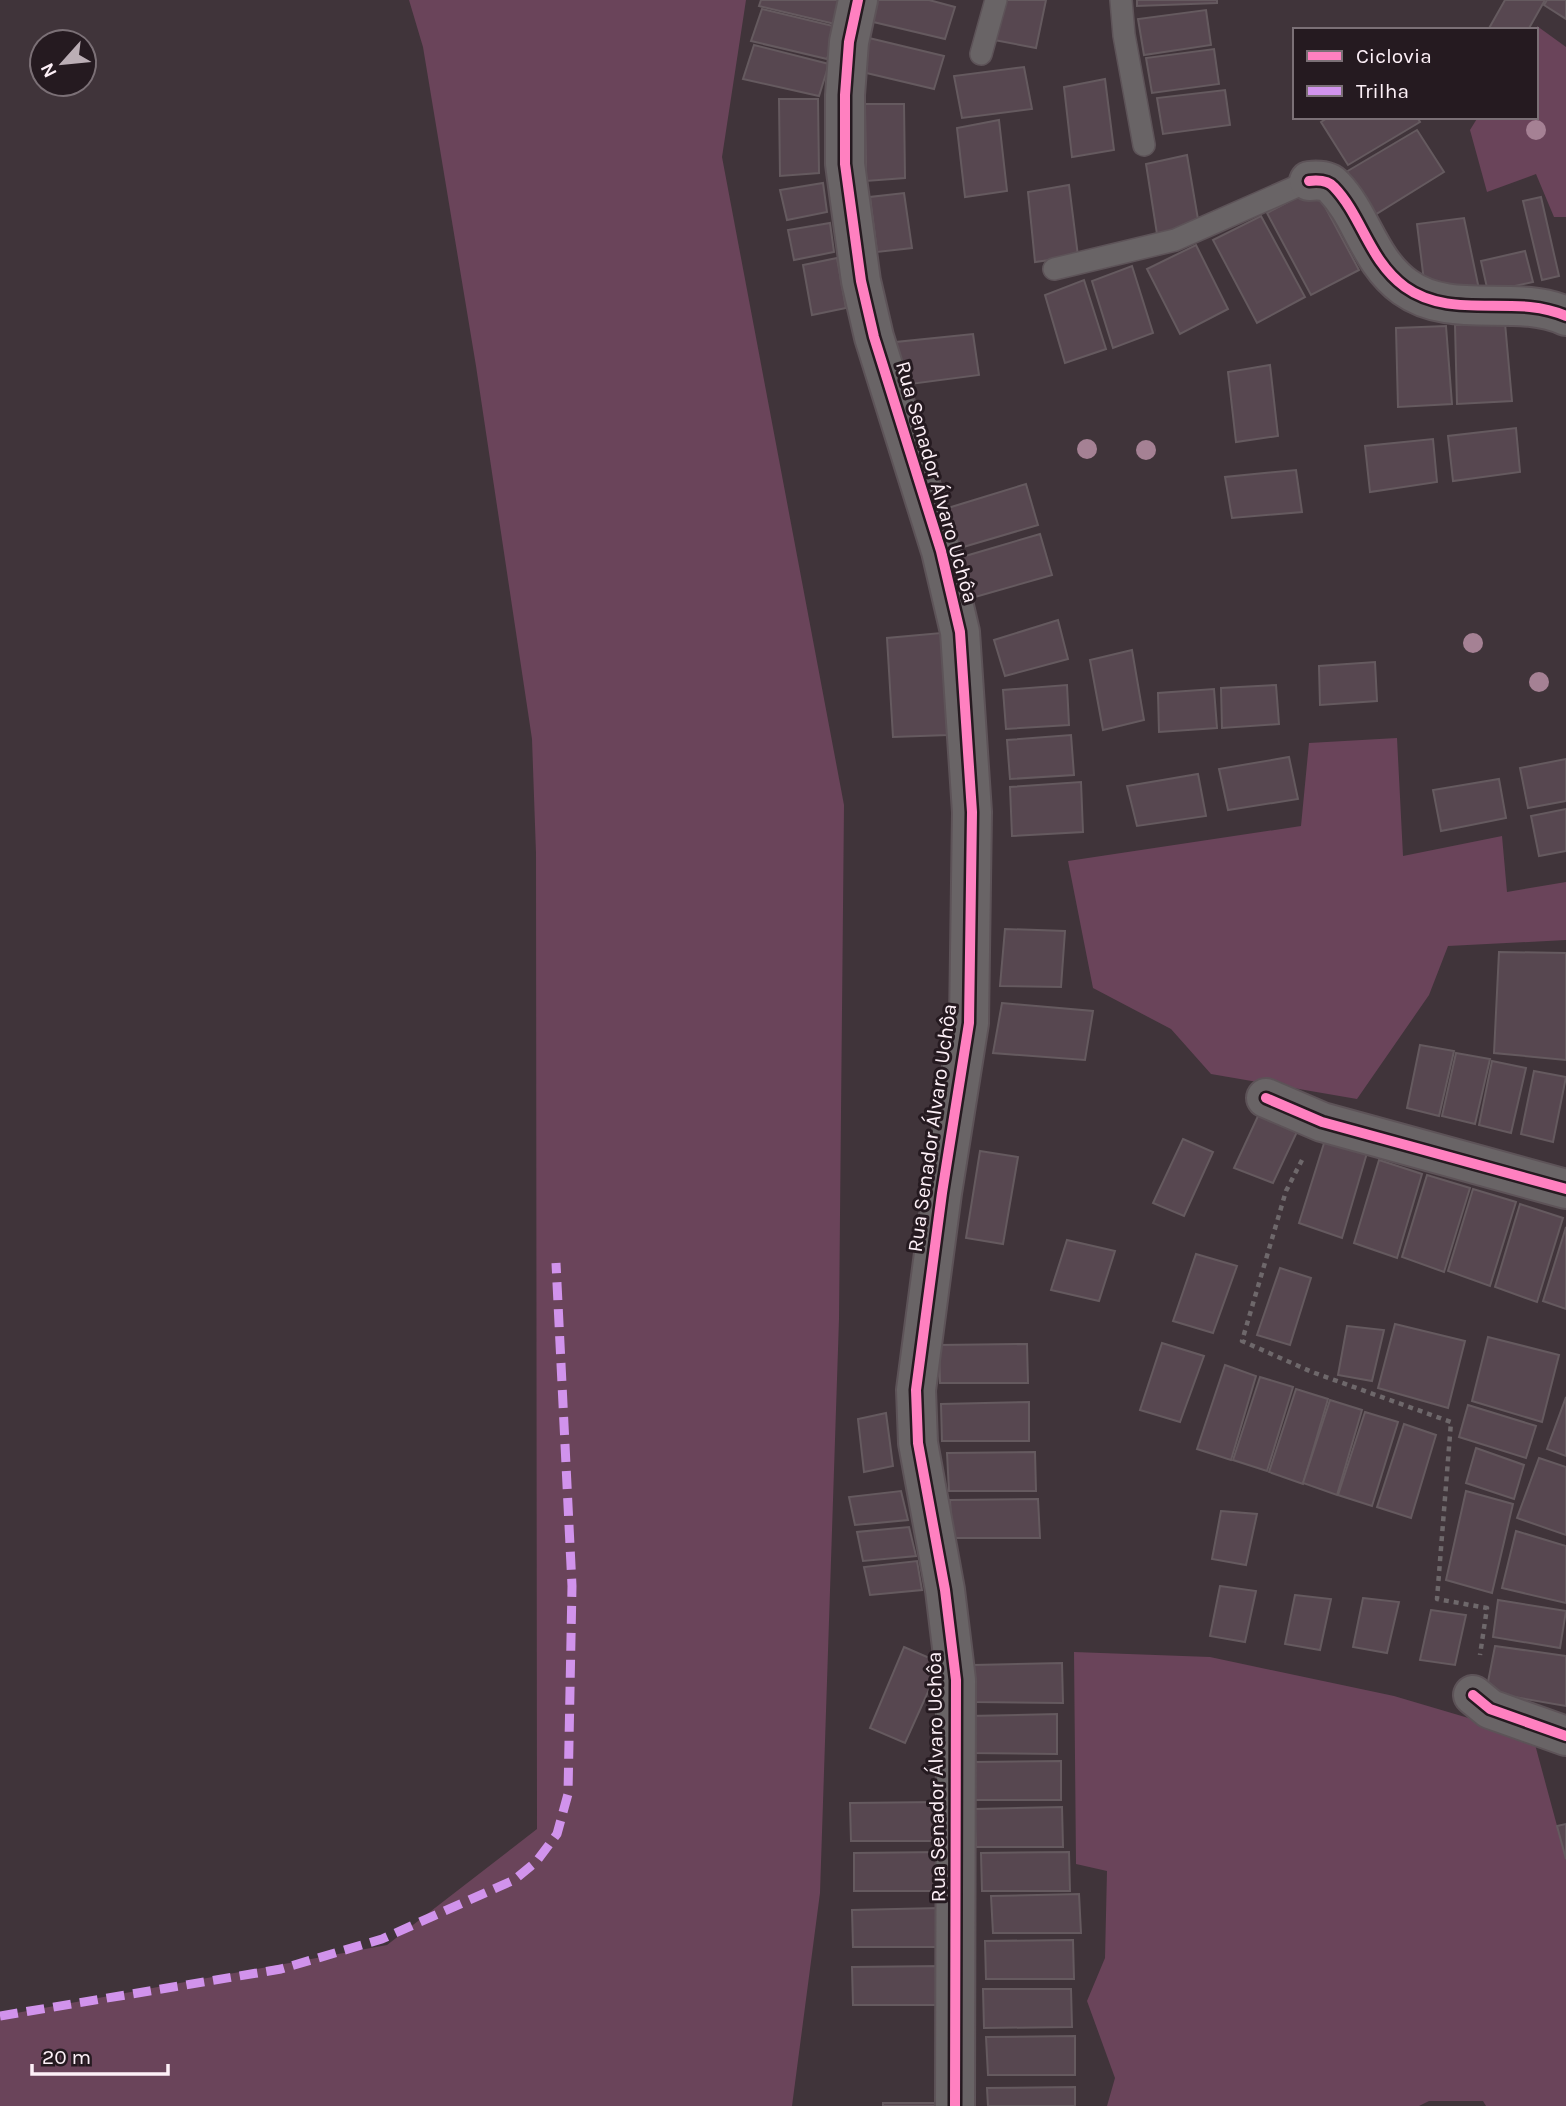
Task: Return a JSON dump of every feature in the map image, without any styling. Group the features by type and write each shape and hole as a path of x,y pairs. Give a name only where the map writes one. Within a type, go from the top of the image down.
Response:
{"street":[{"name":"Rua Senador Álvaro Uchôa","path":"858,0 849,42 845,95 845,164 861,281 874,337 941,551 960,632 972,813 969,1023 942,1193 916,1390 918,1443 947,1601 956,1680 958,1953 955,2106"},
{"path":"1309,181 1319,180 1334,186 1381,263 1405,287 1426,298 1450,304 1522,305 1552,309 1566,316"},
{"path":"1266,1098 1322,1122 1566,1189"},
{"path":"1473,1695 1490,1710 1566,1736"}],"lane":[{"path":"981,54 996,0"},
{"path":"1121,0 1124,35 1144,145"},
{"path":"1054,269 1175,240 1309,181"}],"path":[{"path":"1322,1122 1286,1191 1242,1341 1312,1372 1451,1422 1437,1599 1487,1608 1473,1695"}],"shaded area":[{"path":"409,0 746,0 722,157 844,805 839,1319 820,1893 792,2106 0,2106 0,2016 387,1945 537,1829 536,853 532,739 476,366 423,47"},
{"path":"1537,28 1566,47 1566,217 1554,217 1536,174 1487,192 1470,130 1477,119 1538,119"},
{"path":"1397,738 1403,856 1502,836 1507,892 1566,882 1566,940 1448,946 1429,995 1357,1099 1211,1074 1171,1029 1093,988 1068,861 1301,826 1309,743"},
{"path":"1074,1652 1210,1657 1394,1696 1533,1737 1566,1859 1566,2106 1486,2106 1483,2101 1429,2101 1419,2106 1107,2106 1115,2078 1087,2001 1105,1958 1107,1871 1076,1864"}],"building":[{"path":"761,0 842,0 835,24 759,6"},
{"path":"876,0 929,0 955,7 945,39 869,21"},
{"path":"1003,0 1046,0 1036,48 994,40"},
{"path":"1137,0 1217,0 1217,3 1137,6"},
{"path":"1505,0 1545,0 1529,28 1489,28"},
{"path":"1547,0 1566,0 1566,19 1544,5"},
{"path":"762,9 837,27 827,59 751,41"},
{"path":"1206,10 1211,45 1144,55 1138,19"},
{"path":"869,38 944,56 934,89 858,71"},
{"path":"754,45 829,64 819,96 743,79"},
{"path":"1214,49 1219,84 1152,93 1146,58"},
{"path":"1024,67 1032,109 962,118 954,76"},
{"path":"1105,79 1114,150 1072,157 1064,87"},
{"path":"1225,90 1230,125 1163,134 1157,98"},
{"path":"779,99 818,99 819,173 780,176"},
{"path":"865,104 904,104 905,178 866,181"},
{"path":"1326,119 1418,119 1420,122 1348,165 1321,122"},
{"path":"999,120 1007,191 965,197 957,128"},
{"path":"1417,130 1444,172 1373,216 1346,172"},
{"path":"1187,155 1199,225 1157,234 1146,164"},
{"path":"823,183 827,212 787,220 780,190"},
{"path":"1069,185 1078,256 1035,262 1028,192"},
{"path":"1315,188 1359,270 1311,295 1267,213"},
{"path":"904,193 912,248 877,252 870,197"},
{"path":"1541,197 1559,276 1542,280 1523,201"},
{"path":"1261,216 1305,297 1257,323 1213,240"},
{"path":"1464,218 1480,294 1424,281 1417,224"},
{"path":"830,223 834,252 794,260 788,230"},
{"path":"1196,245 1228,309 1180,334 1147,269"},
{"path":"1525,251 1533,282 1488,292 1481,261"},
{"path":"837,258 846,308 812,315 803,265"},
{"path":"1132,266 1153,333 1113,348 1092,281"},
{"path":"1084,280 1106,349 1065,363 1045,295"},
{"path":"1505,323 1512,401 1457,404 1455,325"},
{"path":"1446,326 1452,404 1398,407 1396,328"},
{"path":"973,334 979,375 903,385 896,342"},
{"path":"1270,365 1278,436 1236,442 1228,372"},
{"path":"1516,428 1520,472 1453,481 1448,436"},
{"path":"1433,439 1437,482 1370,492 1365,446"},
{"path":"1296,470 1302,512 1232,518 1225,477"},
{"path":"1026,484 1038,525 960,548 948,508"},
{"path":"1040,534 1052,575 975,597 962,557"},
{"path":"1058,620 1068,659 1005,676 994,640"},
{"path":"941,633 948,735 893,737 887,638"},
{"path":"1132,650 1144,720 1103,730 1090,660"},
{"path":"1375,662 1377,701 1320,705 1319,666"},
{"path":"1067,685 1069,725 1006,729 1003,690"},
{"path":"1276,685 1279,724 1222,728 1221,688"},
{"path":"1214,689 1217,728 1159,732 1158,693"},
{"path":"1071,735 1074,775 1010,779 1007,740"},
{"path":"1289,757 1298,799 1228,810 1219,769"},
{"path":"1566,759 1566,801 1528,808 1520,768"},
{"path":"1198,774 1206,816 1137,826 1127,786"},
{"path":"1499,779 1506,818 1441,831 1433,790"},
{"path":"1081,782 1083,832 1012,836 1010,787"},
{"path":"1566,809 1566,851 1539,856 1531,816"},
{"path":"1005,929 1065,931 1061,987 1000,986"},
{"path":"1499,952 1566,953 1566,1060 1494,1053"},
{"path":"1002,1003 1093,1011 1085,1060 993,1053"},
{"path":"1420,1045 1454,1051 1439,1116 1407,1108"},
{"path":"1456,1053 1490,1059 1475,1124 1442,1116"},
{"path":"1492,1061 1526,1068 1511,1133 1479,1125"},
{"path":"1534,1071 1566,1077 1553,1142 1521,1134"},
{"path":"1264,1103 1303,1119 1273,1183 1234,1168"},
{"path":"1183,1139 1213,1152 1184,1216 1153,1203"},
{"path":"1325,1140 1367,1153 1342,1238 1299,1223"},
{"path":"980,1151 1018,1157 1003,1244 966,1238"},
{"path":"1379,1160 1422,1174 1397,1258 1354,1243"},
{"path":"1427,1175 1470,1188 1444,1272 1402,1257"},
{"path":"1473,1189 1516,1202 1490,1286 1448,1271"},
{"path":"1520,1204 1563,1218 1537,1302 1495,1287"},
{"path":"1566,1227 1566,1309 1543,1301"},
{"path":"1067,1240 1115,1251 1099,1301 1051,1290"},
{"path":"1196,1254 1237,1266 1213,1333 1173,1321"},
{"path":"1280,1268 1311,1278 1290,1345 1257,1335"},
{"path":"1395,1324 1465,1341 1448,1408 1378,1388"},
{"path":"1347,1326 1384,1330 1372,1381 1338,1375"},
{"path":"1488,1337 1559,1355 1542,1422 1472,1401"},
{"path":"1162,1343 1204,1356 1180,1422 1140,1410"},
{"path":"1027,1344 1028,1383 940,1383 939,1345"},
{"path":"1225,1365 1256,1376 1231,1460 1197,1449"},
{"path":"1260,1377 1293,1387 1267,1471 1233,1460"},
{"path":"1296,1389 1328,1399 1303,1484 1269,1472"},
{"path":"1566,1397 1566,1456 1547,1449"},
{"path":"1330,1400 1362,1410 1337,1495 1303,1483"},
{"path":"1029,1402 1029,1441 942,1441 941,1404"},
{"path":"1468,1405 1536,1426 1526,1458 1459,1437"},
{"path":"1365,1412 1398,1422 1372,1506 1338,1495"},
{"path":"886,1413 893,1466 864,1472 858,1419"},
{"path":"1404,1424 1436,1435 1411,1518 1377,1507"},
{"path":"1476,1448 1524,1465 1514,1499 1466,1483"},
{"path":"1035,1452 1036,1491 949,1491 947,1453"},
{"path":"1539,1458 1566,1467 1566,1535 1517,1518"},
{"path":"901,1491 908,1520 855,1525 849,1497"},
{"path":"1466,1491 1513,1504 1492,1593 1446,1580"},
{"path":"1038,1499 1040,1538 952,1538 950,1500"},
{"path":"1221,1511 1257,1514 1246,1565 1212,1559"},
{"path":"909,1527 916,1556 863,1561 857,1532"},
{"path":"1516,1531 1566,1546 1566,1603 1502,1588"},
{"path":"917,1561 922,1590 870,1595 864,1567"},
{"path":"1220,1586 1256,1591 1245,1642 1210,1636"},
{"path":"1295,1595 1331,1599 1320,1650 1285,1644"},
{"path":"1363,1598 1399,1602 1387,1653 1353,1647"},
{"path":"1498,1600 1566,1611 1560,1648 1493,1637"},
{"path":"1431,1610 1466,1615 1455,1665 1420,1660"},
{"path":"1495,1646 1566,1656 1566,1706 1486,1692"},
{"path":"904,1647 941,1663 905,1743 870,1728"},
{"path":"1062,1663 1063,1703 975,1702 974,1665"},
{"path":"1057,1714 1057,1754 970,1753 969,1716"},
{"path":"1061,1761 1061,1800 974,1800 972,1762"},
{"path":"938,1802 939,1841 851,1841 850,1803"},
{"path":"1062,1807 1063,1847 976,1847 974,1809"},
{"path":"1566,1824 1566,1859 1557,1826"},
{"path":"941,1852 942,1891 854,1891 854,1853"},
{"path":"1069,1852 1070,1891 982,1891 981,1853"},
{"path":"1079,1894 1081,1933 993,1933 991,1896"},
{"path":"940,1908 941,1947 853,1947 852,1910"},
{"path":"1073,1940 1074,1979 986,1979 985,1941"},
{"path":"940,1966 940,2005 853,2005 852,1967"},
{"path":"983,1989 1071,1989 1072,2027 984,2028"},
{"path":"1075,2036 1075,2075 988,2075 986,2037"},
{"path":"1075,2087 1075,2106 988,2106 987,2088"},
{"path":"883,2103 940,2103 940,2106 883,2106"}],"marked path":[{"path":"0,2016 281,1969 382,1939 514,1880 536,1862 557,1834 568,1794 572,1586 556,1263"}],"cycle path":[{"path":"858,0 849,42 845,95 845,164 861,281 874,337 941,551 960,632 972,812 969,1023 942,1193 916,1390 918,1443 945,1590 956,1680 955,2106"},
{"path":"1309,181 1326,182 1334,187 1352,211 1383,264 1405,287 1423,297 1463,305 1526,307 1566,316"},
{"path":"1266,1098 1322,1122 1566,1189"},
{"path":"1473,1695 1490,1709 1566,1736"}]}
